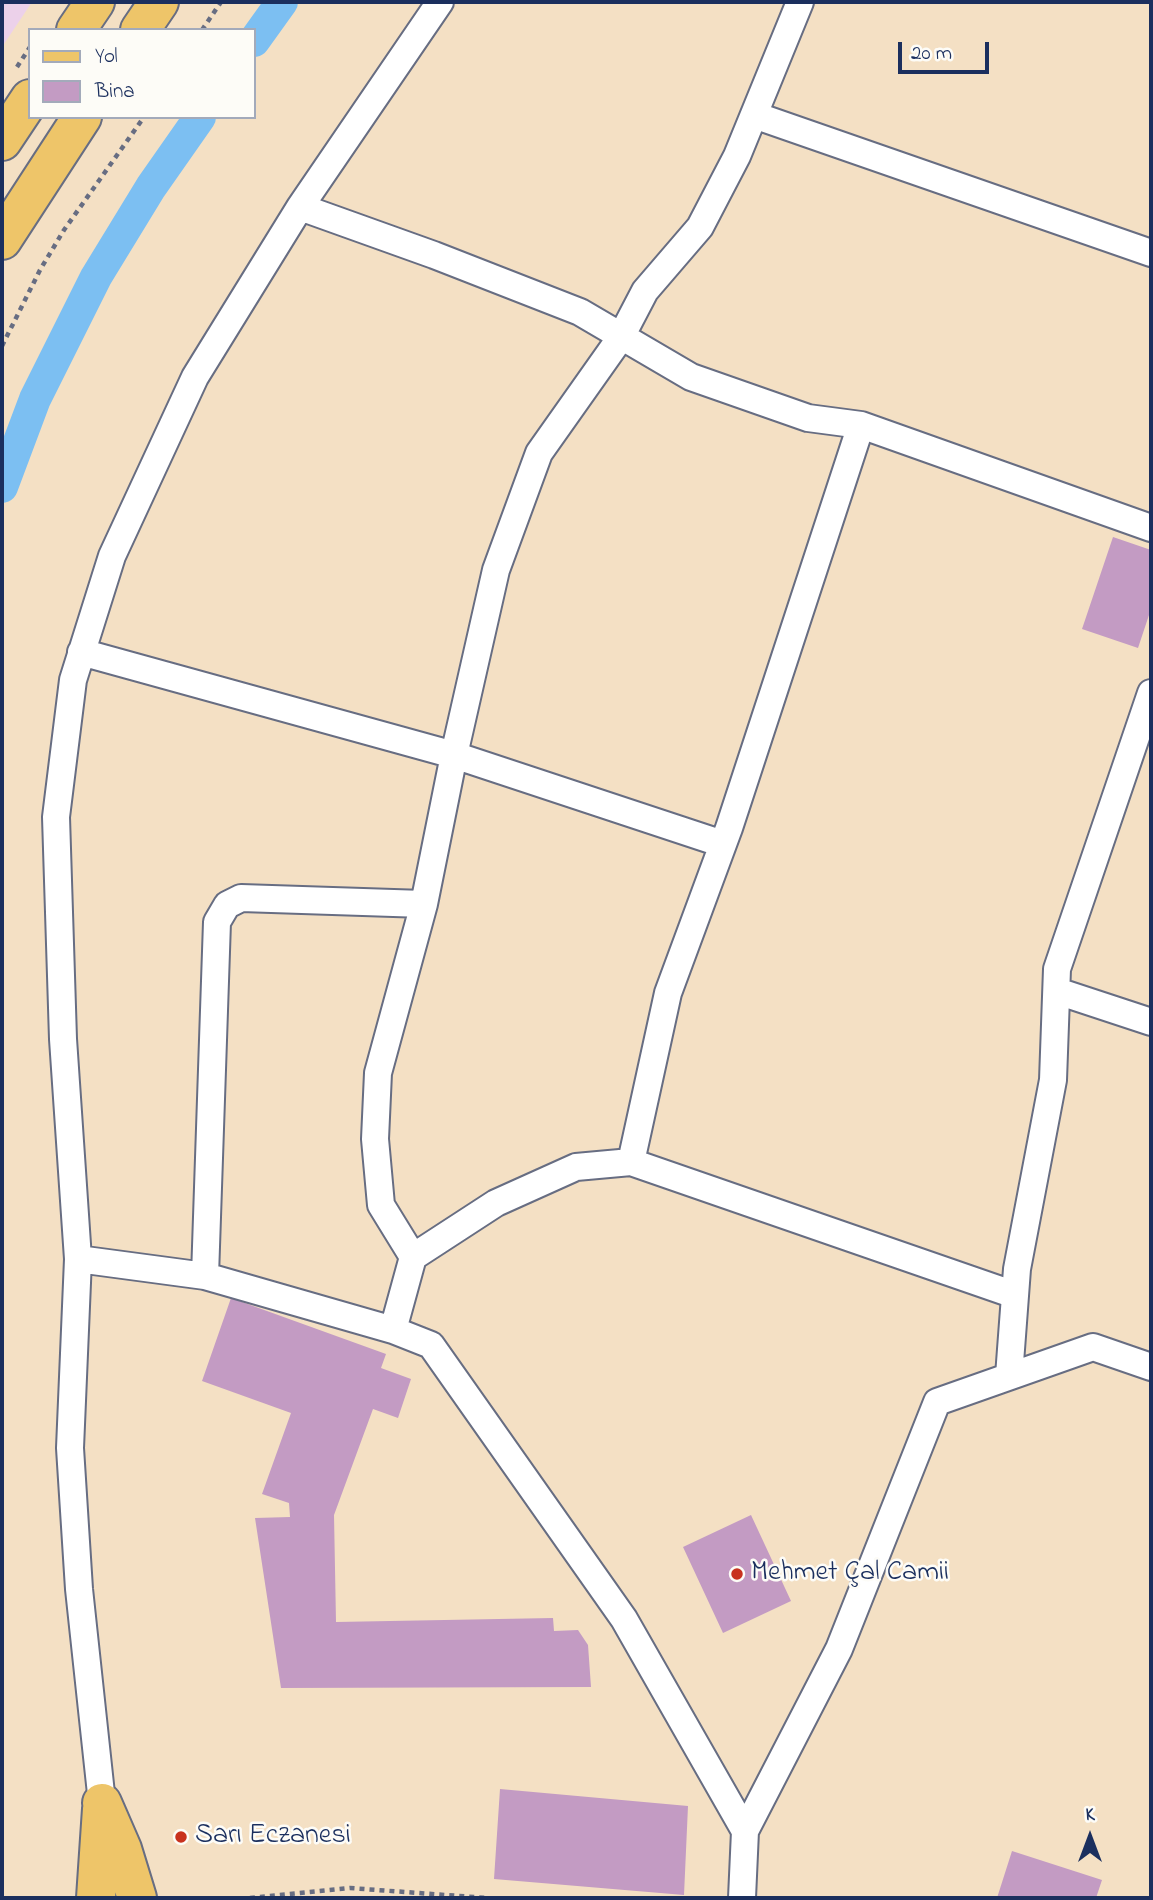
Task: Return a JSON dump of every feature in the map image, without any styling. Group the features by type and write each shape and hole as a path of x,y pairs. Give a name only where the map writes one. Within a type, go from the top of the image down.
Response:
{"main road":[{"path":"77,28 95,2"},
{"path":"141,28 159,2"},
{"path":"2,141 28,102"},
{"path":"2,240 81,119"},
{"path":"96,1898 102,1803"},
{"path":"102,1803 122,1849 138,1898"}],"street":[{"path":"102,1803 79,1589 70,1461 78,1259 63,1039 56,817 73,680 112,556 195,377 300,207 440,2"},
{"path":"413,1257 381,1205 375,1139 378,1073 424,904 496,570 539,453 621,337 645,290 700,227 737,156 800,2"},
{"path":"754,115 1151,253"},
{"path":"300,207 434,255 580,312 691,377 808,418 862,425 1151,528"},
{"path":"631,1163 668,993 723,844 862,425"},
{"path":"81,652 454,755 723,844"},
{"path":"1009,1376 1017,1269 1053,1080 1057,969 1151,693"},
{"path":"205,1276 217,922 227,905 241,898 424,904"},
{"path":"1057,991 1151,1022"},
{"path":"393,1330 413,1257 496,1203 576,1167 631,1163 1015,1295"},
{"path":"78,1259 205,1276 393,1330 431,1345 624,1619 745,1830"},
{"path":"742,1898 745,1830 839,1649 937,1402 1093,1347 1151,1367"}],"path":[{"path":"203,28 221,2"},
{"path":"2,346 40,270 64,230 143,119"},
{"path":"250,1898 350,1888 486,1898"}],"shaded area":[{"path":"2,2 32,2 2,47"}],"building":[{"path":"1113,537 1151,550 1151,609 1138,648 1082,629"},
{"path":"231,1298 386,1354 381,1368 411,1379 398,1418 373,1409 334,1515 336,1622 553,1618 554,1631 578,1630 588,1645 591,1687 281,1688 255,1518 290,1517 289,1503 262,1494 291,1413 202,1381"},
{"name":"Mehmet Çal Camii","path":"751,1515 791,1601 723,1633 683,1547"},
{"path":"500,1789 688,1806 684,1895 494,1879"},
{"path":"1012,1851 1102,1880 1096,1898 997,1898"}],"waterway":[{"path":"256,38 282,2"},
{"path":"2,487 35,399 96,277 151,187 199,119"}],"place":[{"name":"Mehmet Çal Camii","path":"737,1574"},
{"name":"Sarı Eczanesi","path":"181,1837"}]}
